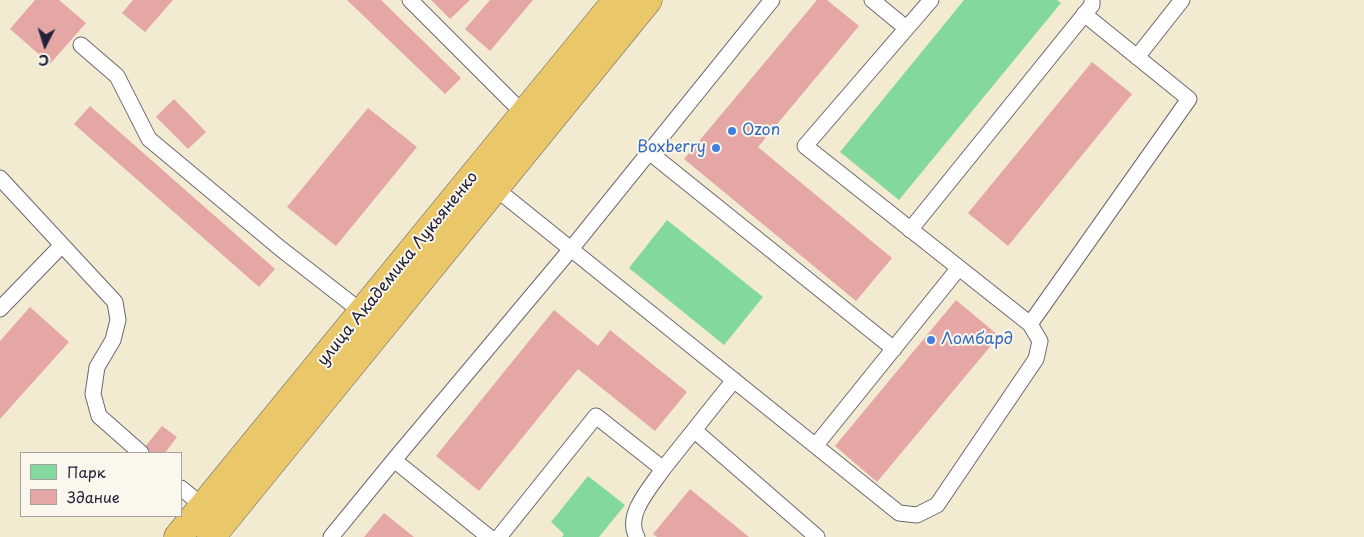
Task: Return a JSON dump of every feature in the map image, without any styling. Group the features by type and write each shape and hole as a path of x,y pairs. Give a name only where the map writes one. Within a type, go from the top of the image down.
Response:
{"highway":[{"name":"улица Академика Лукьяненко","path":"178,537 617,0"},
{"name":"улица Академика Лукьяненко","path":"211,537 648,0"}],"lane":[{"path":"410,0 524,114"},
{"path":"331,537 571,249 772,0"},
{"path":"872,0 906,28"},
{"path":"495,188 899,513 917,515 937,505 1036,359 1040,341 1030,324 958,269 805,146 931,0"},
{"path":"910,230 1092,5 1092,0"},
{"path":"1137,57 1182,0"},
{"path":"1030,324 1189,99 1084,14"},
{"path":"81,45 117,76 149,139 281,249 362,312"},
{"path":"649,152 894,349"},
{"path":"0,178 115,302 118,320 113,340 97,367 93,394 99,416 140,452"},
{"path":"0,309 62,245"},
{"path":"816,445 958,269"},
{"path":"637,537 634,531 635,512 663,469 734,380"},
{"path":"499,537 596,416 663,469"},
{"path":"694,430 817,537"},
{"path":"394,460 489,537"},
{"path":"182,489 203,506"}],"green space":[{"path":"964,0 1057,0 1061,3 899,200 840,152"},
{"path":"667,220 763,297 724,345 629,268"},
{"path":"588,476 625,505 599,537 562,537 564,534 551,522"}],"building":[{"path":"35,0 59,0 86,23 50,64 10,29"},
{"path":"133,0 173,0 145,32 122,13"},
{"path":"347,0 381,0 461,78 445,94"},
{"path":"431,0 470,0 450,19"},
{"path":"490,0 533,0 490,51 465,29"},
{"path":"817,0 827,0 859,26 758,147 892,258 856,301 684,159"},
{"path":"1092,62 1132,94 1008,246 968,213"},
{"path":"174,99 206,132 188,149 156,117"},
{"path":"90,106 275,269 259,287 74,124"},
{"path":"368,108 417,147 336,246 287,207"},
{"path":"956,300 999,336 877,482 835,446"},
{"path":"30,307 69,342 0,419 0,341"},
{"path":"554,310 598,346 610,330 687,392 655,431 578,369 479,491 436,456"},
{"path":"162,426 177,437 166,452 150,452 144,448"},
{"path":"690,489 749,537 657,537 653,534"},
{"path":"384,513 414,537 364,537"}],"place":[{"name":"Ozon","path":"732,131"},
{"name":"Boxberry","path":"716,148"},
{"name":"Ломбард","path":"931,340"}]}
